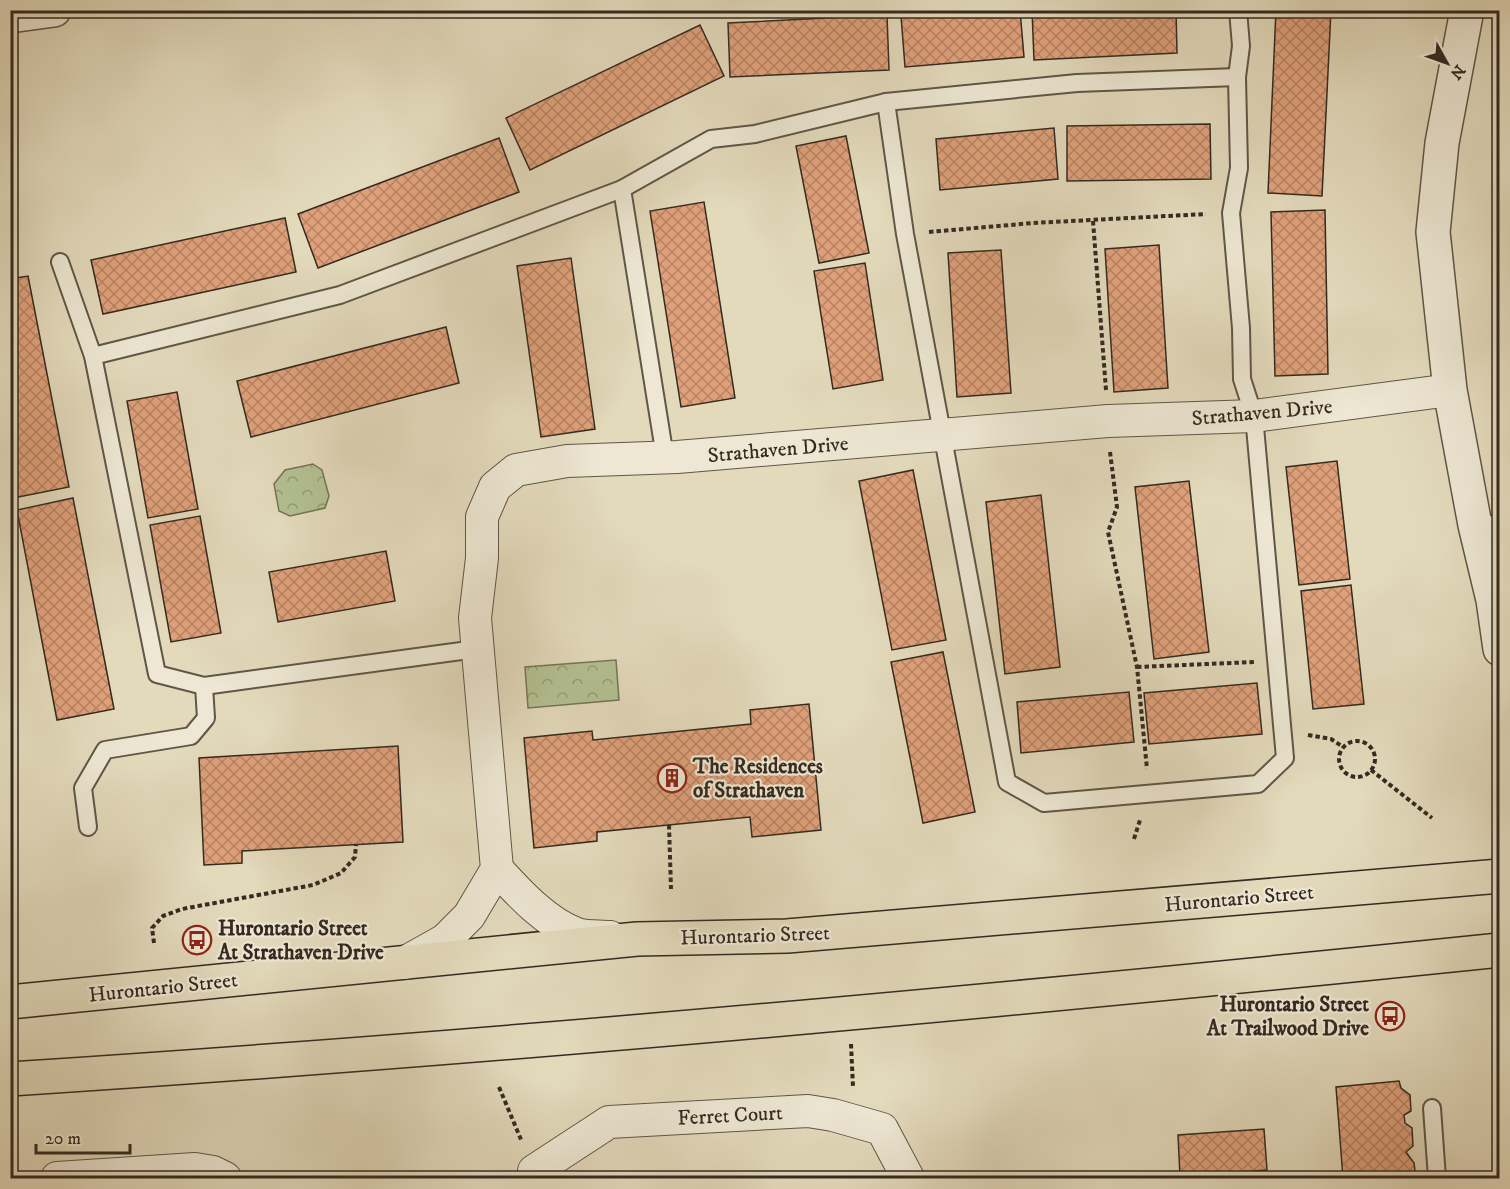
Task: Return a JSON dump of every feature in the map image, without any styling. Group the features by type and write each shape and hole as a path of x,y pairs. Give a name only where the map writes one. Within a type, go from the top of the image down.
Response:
{"main road":[{"name":"Hurontario Street","path":"10,1002 637,939 787,936 1500,876"},
{"path":"10,1079 285,1061 852,1014 1500,950"}],"street":[{"path":"10,16 54,10"},
{"path":"1467,10 1442,143 1434,232 1450,390 1487,524 1500,650"},
{"name":"Strathaven Drive","path":"497,869 475,618 482,558 482,517 495,487 516,470 567,461 665,457 1108,421 1254,416 1450,390"},
{"path":"404,963 445,940 469,916 497,869 541,912 577,934 637,939"},
{"name":"Ferret Court","path":"534,1171 609,1122 808,1111 857,1121 882,1129 908,1179"},
{"path":"57,1179 195,1169 213,1172 225,1179"}],"lane":[{"path":"886,102 905,234 1007,782 1044,803 1258,784 1285,758 1254,416 1242,379 1241,328 1231,213 1239,168 1237,77 1241,46 1238,10"},
{"path":"93,356 340,295 622,189 711,139 755,135 886,102 1077,83 1237,77"},
{"path":"622,189 665,457"},
{"path":"60,262 93,356 157,674 204,686 476,649"},
{"path":"88,827 83,788 105,750 191,736 206,718 204,686"},
{"path":"1432,1108 1437,1179"}],"path":[{"path":"905,234 1033,223 1231,213"},
{"path":"1094,221 1108,421 1117,507 1108,532 1137,668 1150,794 1134,839"},
{"path":"1137,668 1276,661"},
{"path":"1282,731 1331,739 1343,747"},
{"path":"1353,741 1369,745 1375,755 1371,770 1356,777 1346,773 1339,758 1343,747 1353,741"},
{"path":"1371,770 1432,818"},
{"path":"669,825 671,890"},
{"path":"154,944 152,928 163,916 182,909 313,885 341,873 355,857 356,844"},
{"path":"852,1014 851,1060 857,1121"},
{"path":"499,1087 534,1171"}],"green space":[{"path":"313,464 322,470 329,496 325,508 290,516 279,511 274,484 285,470"},
{"path":"616,660 619,700 528,708 525,667"}],"building":[{"path":"962,10 1020,10 1024,57 905,67 901,16"},
{"path":"1032,10 1176,10 1177,53 1034,60"},
{"path":"1276,10 1331,10 1322,196 1268,193"},
{"path":"887,15 889,70 730,77 728,23"},
{"path":"700,25 724,76 530,170 506,118"},
{"path":"1210,124 1211,179 1067,181 1067,126"},
{"path":"1054,128 1058,179 940,190 936,139"},
{"path":"846,136 869,253 819,263 796,146"},
{"path":"499,138 519,192 318,268 298,214"},
{"path":"704,202 735,398 681,407 650,211"},
{"path":"1325,210 1328,374 1275,376 1271,212"},
{"path":"285,218 296,272 103,314 91,260"},
{"path":"1159,245 1168,388 1114,392 1105,249"},
{"path":"1001,250 1011,393 957,397 948,253"},
{"path":"571,258 595,429 541,437 517,266"},
{"path":"865,263 883,380 833,389 814,271"},
{"path":"28,276 69,487 13,498 10,279"},
{"path":"446,327 459,383 251,437 237,381"},
{"path":"177,392 198,509 148,518 127,401"},
{"path":"1337,461 1350,579 1299,585 1286,467"},
{"path":"913,470 946,640 892,650 859,481"},
{"path":"1189,481 1209,652 1154,659 1135,487"},
{"path":"1041,495 1060,667 1005,674 986,502"},
{"path":"73,498 114,709 57,720 17,510"},
{"path":"200,516 221,633 171,642 150,525"},
{"path":"386,551 395,601 278,622 269,572"},
{"path":"1351,585 1364,704 1313,709 1301,591"},
{"path":"943,652 975,812 923,823 891,662"},
{"path":"1257,683 1262,734 1149,744 1144,693"},
{"path":"1129,692 1134,742 1021,753 1017,702"},
{"name":"The Residences of Strathaven","path":"809,704 821,830 752,837 750,817 597,832 597,841 534,848 524,738 592,731 593,740 751,724 750,710"},
{"path":"398,746 403,842 242,851 242,863 204,865 199,758"},
{"path":"1399,1081 1401,1088 1410,1095 1411,1111 1404,1115 1405,1123 1412,1128 1413,1146 1406,1152 1414,1163 1416,1178 1343,1178 1336,1087"},
{"path":"1264,1129 1267,1170 1180,1176 1178,1135"}],"place":[{"name":"The Residences of Strathaven","path":"672,778"},
{"name":"Hurontario Street At Strathaven Drive","path":"197,940"},
{"name":"Hurontario Street At Trailwood Drive","path":"1390,1016"}]}
